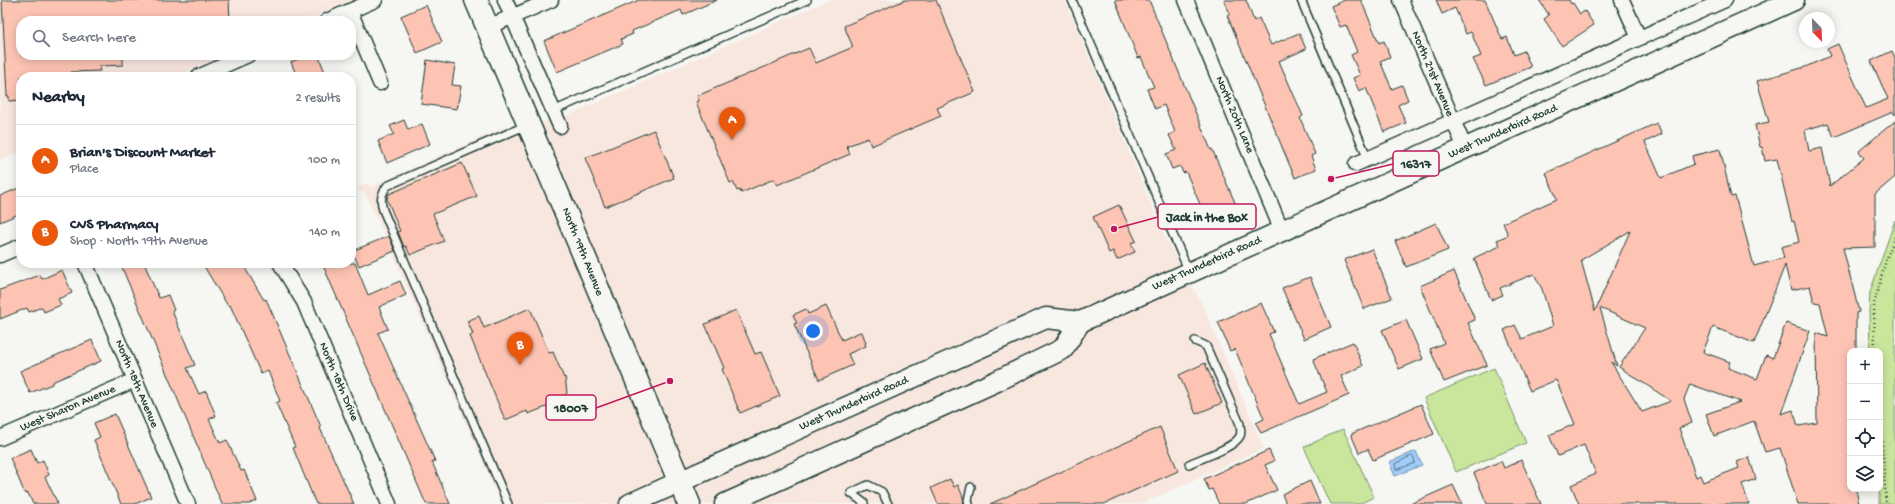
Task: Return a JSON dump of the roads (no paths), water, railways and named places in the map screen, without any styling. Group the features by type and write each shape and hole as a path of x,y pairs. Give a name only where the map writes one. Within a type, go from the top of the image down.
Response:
{"main road":[{"name":"North 19th Avenue","path":"476,0 689,504"},
{"name":"West Thunderbird Road","path":"630,504 1046,318 1080,322 1794,0"},
{"path":"726,504 1064,349 1080,322"}],"street":[{"path":"338,16 375,0"},
{"path":"505,0 560,126"},
{"path":"488,27 551,0"},
{"name":"North 20th Lane","path":"1186,0 1282,231"},
{"name":"North 21st Avenue","path":"1401,0 1452,122 1465,148"},
{"path":"1622,0 1639,38"},
{"path":"1362,162 1725,0"},
{"path":"350,11 352,16"},
{"path":"356,25 380,83"},
{"path":"209,72 237,60"},
{"path":"0,255 16,248"},
{"name":"North 18th Avenue","path":"87,268 188,504"},
{"name":"North 18th Drive","path":"283,268 304,302 389,504"},
{"name":"West Sharon Avenue","path":"0,438 135,380"}],"lane":[{"path":"553,111 807,0"},
{"path":"1072,0 1189,273"},
{"path":"1301,0 1362,162"},
{"path":"508,504 383,210 381,204 381,194 387,186 529,124"},
{"path":"1189,464 1233,444 1240,435 1241,431 1240,424 1206,346 1195,341"},
{"path":"864,503 851,493 868,485 882,492 888,504"},
{"path":"969,504 968,500 971,487"}],"water":[{"path":"1416,451 1422,465 1395,476 1389,462"}],"place":[{"name":"Brian's Discount Market","path":"732,140"},
{"name":"16317","path":"1331,179"},
{"name":"Jack in the Box","path":"1114,229"},
{"name":"CVS Pharmacy","path":"520,365"},
{"name":"18007","path":"670,381"}]}
